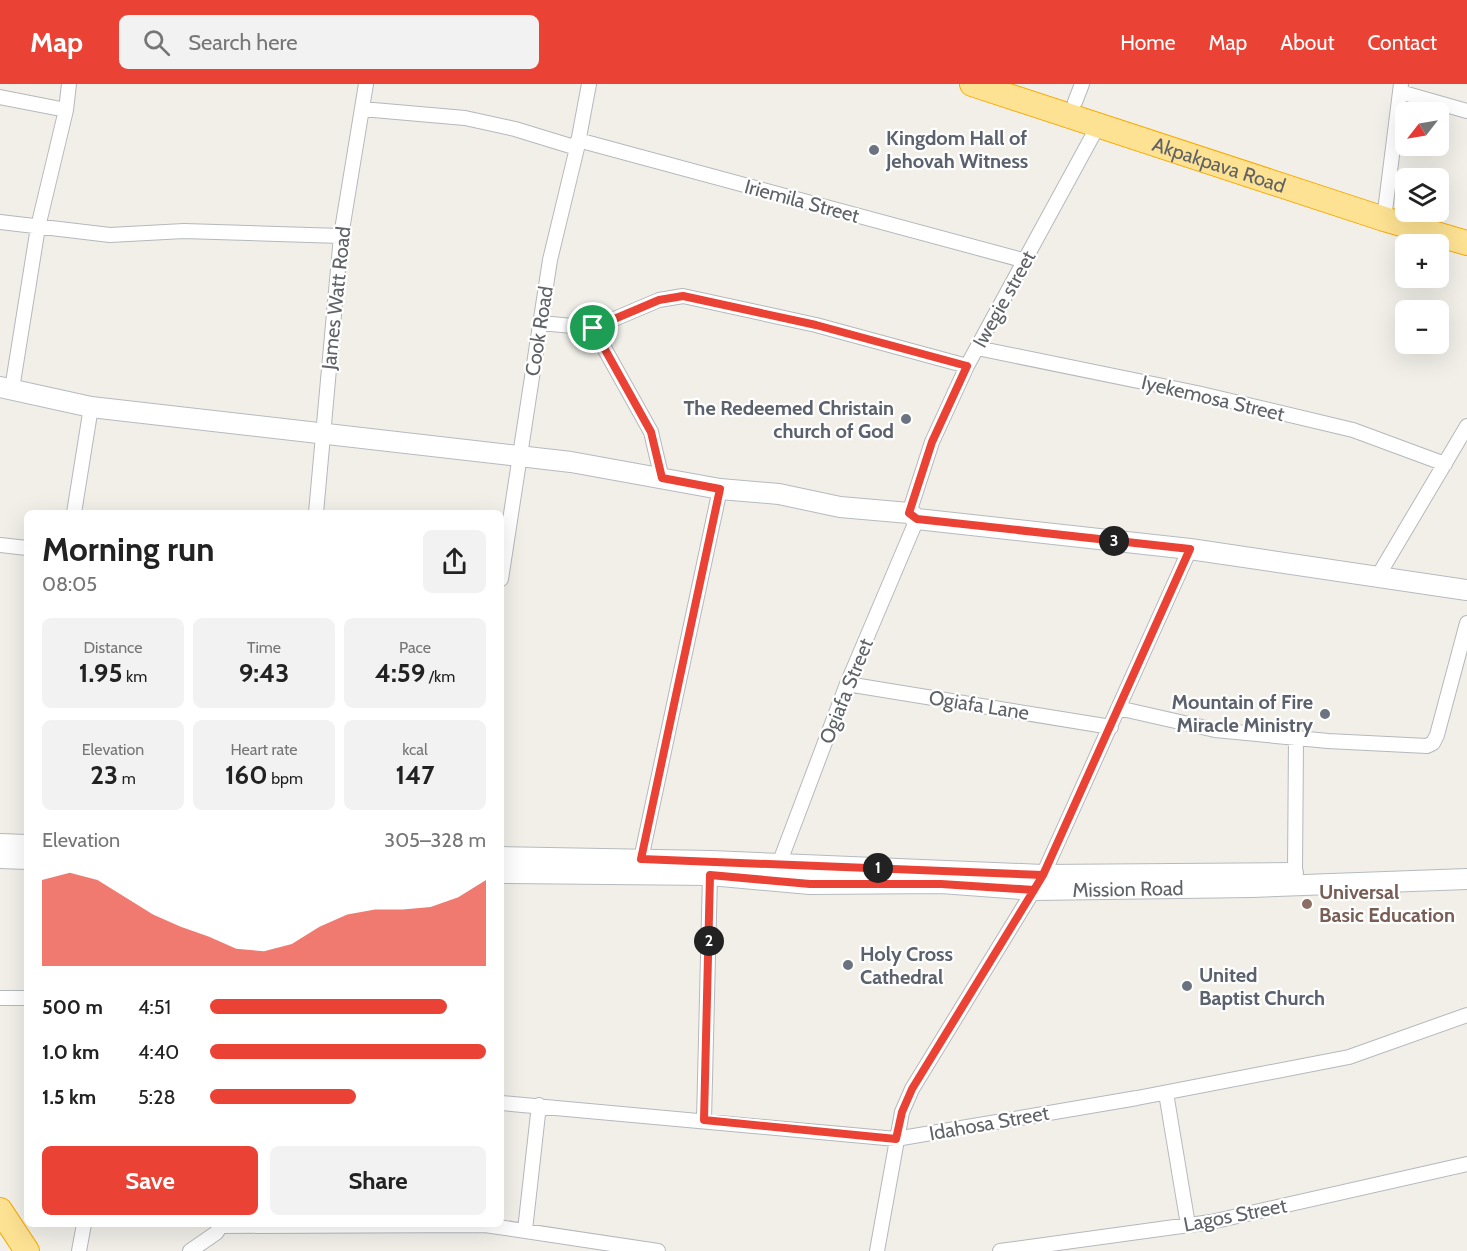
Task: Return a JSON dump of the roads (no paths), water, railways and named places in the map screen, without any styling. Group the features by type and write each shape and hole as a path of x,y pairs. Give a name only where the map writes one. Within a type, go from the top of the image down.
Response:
{"highway":[{"name":"Akpakpava Road","path":"972,84 1391,210"},
{"name":"Akpakpava Road","path":"1019,84 1078,93 1391,210 1467,243"},
{"path":"1447,222 1467,228"},
{"path":"0,1210 27,1251"}],"street":[{"path":"69,84 66,110 38,227 6,388 90,407 519,458 571,462 720,489 779,494 840,507 1190,549 1467,590"},
{"name":"James Watt Road","path":"316,510 341,236 366,84"},
{"name":"Cook Road","path":"504,559 550,260 578,144 589,84"},
{"path":"1391,210 1400,88 1467,111"},
{"path":"0,97 66,110"},
{"name":"Iriemila Street","path":"362,109 465,118 515,129 1026,261"},
{"name":"Iwegie street","path":"913,516 932,442 967,366 1099,124"},
{"path":"0,222 110,235 184,231 341,236"},
{"path":"541,323 593,328 659,300 683,296 816,325 967,366"},
{"path":"593,328 651,432 662,478"},
{"name":"Iyekemosa Street","path":"977,348 1197,393 1353,430 1445,464"},
{"path":"74,510 90,407"},
{"path":"1378,576 1467,426"},
{"path":"641,859 720,489"},
{"name":"Ogiafa Street","path":"779,864 913,516"},
{"path":"0,545 24,548"},
{"path":"877,1251 896,1139 902,1112 912,1089 1039,883 1190,549"},
{"path":"1118,708 1215,730 1296,738 1427,746 1433,743 1467,623"},
{"name":"Ogiafa Lane","path":"847,684 1111,727"},
{"path":"1295,873 1296,738"},
{"path":"0,844 24,845"},
{"name":"Mission Road","path":"504,857 779,864 1039,883 1252,887 1467,879"},
{"path":"0,858 24,859"},
{"name":"Mission Road","path":"504,873 710,875 810,884 941,884 1039,883 1467,866"},
{"path":"704,1120 710,875"},
{"path":"0,998 24,998"},
{"name":"Idahosa Street","path":"504,1103 896,1139 1166,1093 1349,1057 1467,1015"},
{"path":"1166,1093 1188,1225"},
{"path":"525,1230 539,1105"},
{"name":"Lagos Street","path":"1000,1251 1188,1225 1467,1164"},
{"path":"79,1251 83,1227"},
{"path":"190,1251 216,1233 220,1227"},
{"path":"501,1227 658,1251"}],"place":[{"name":"Kingdom Hall of Jehovah Witness","path":"874,150"},
{"name":"The Redeemed Christain church of God","path":"906,419"},
{"name":"Mountain of Fire Miracle Ministry","path":"1325,714"},
{"name":"Universal Basic Education","path":"1307,904"},
{"name":"Holy Cross Cathedral","path":"848,965"},
{"name":"United Baptist Church","path":"1187,986"}]}
